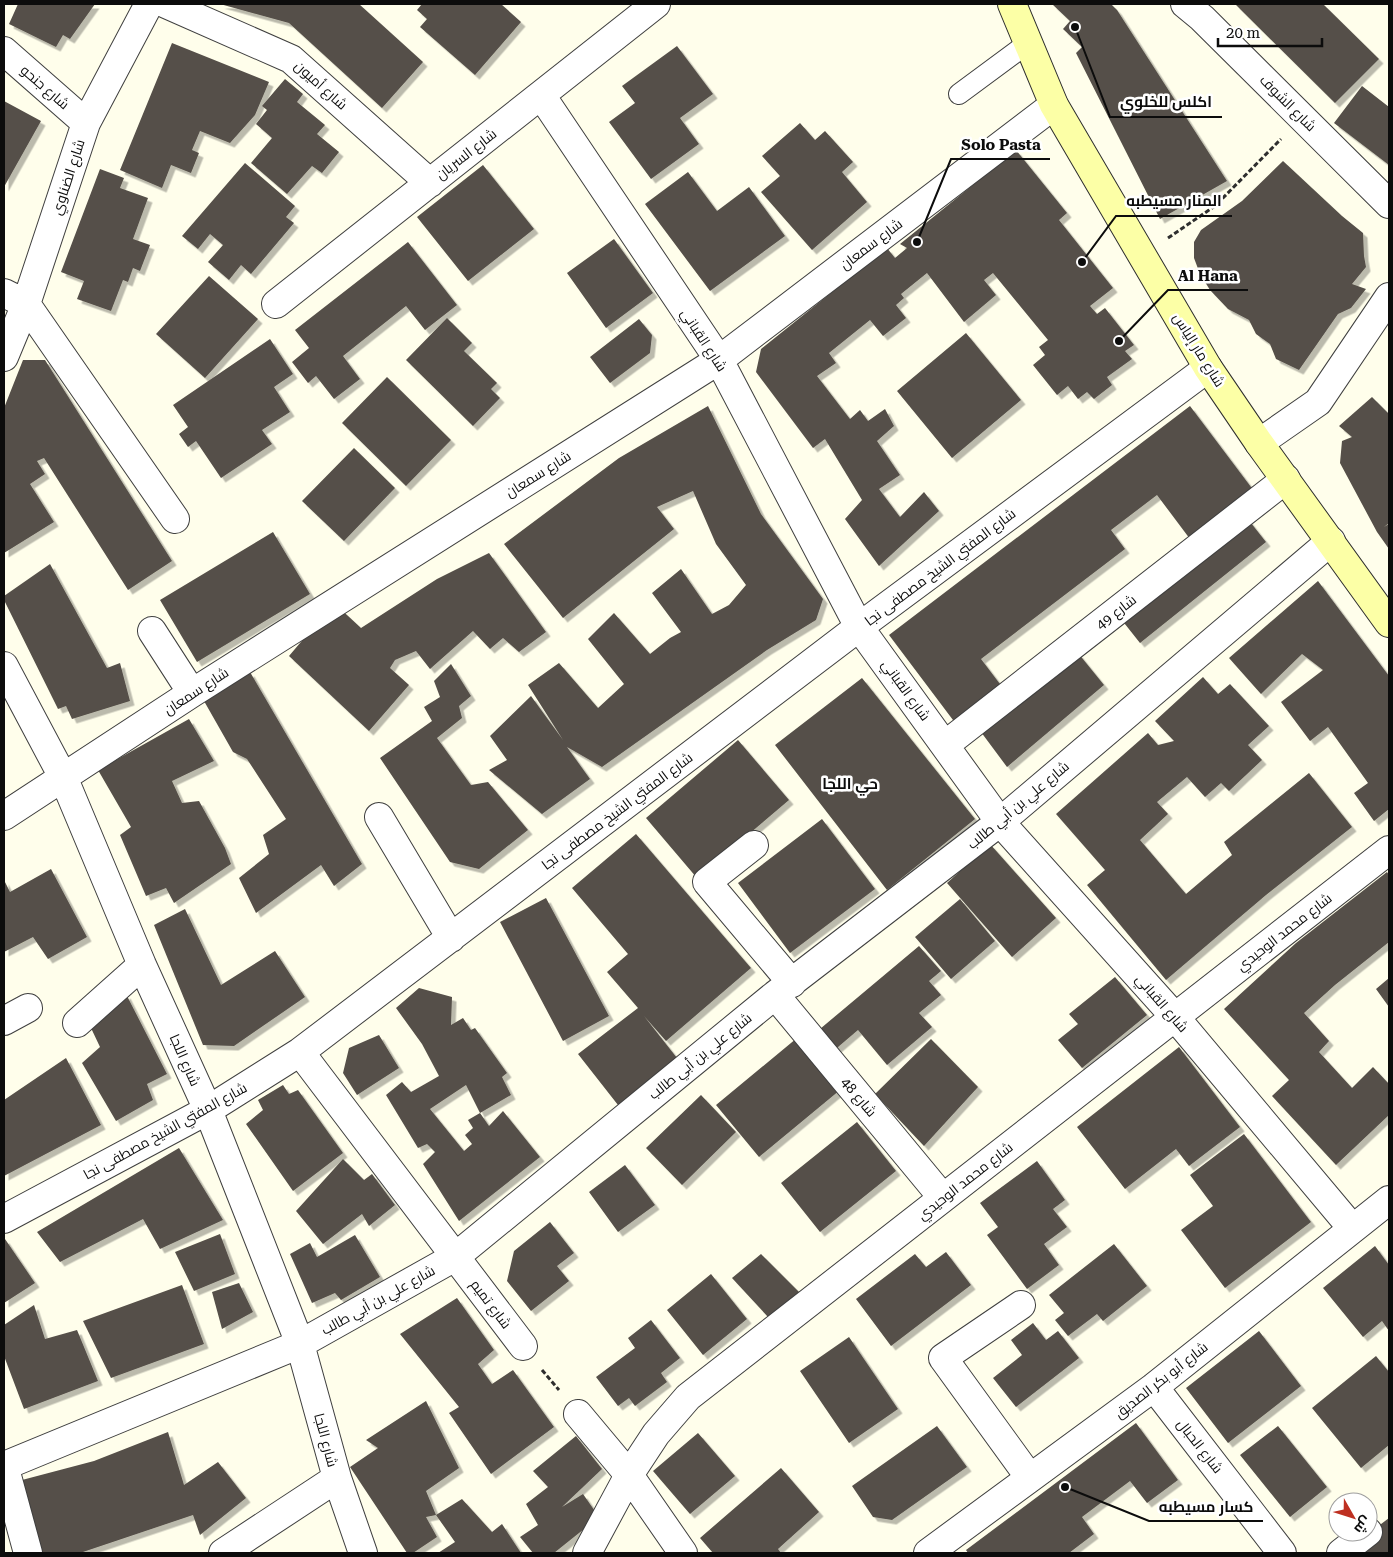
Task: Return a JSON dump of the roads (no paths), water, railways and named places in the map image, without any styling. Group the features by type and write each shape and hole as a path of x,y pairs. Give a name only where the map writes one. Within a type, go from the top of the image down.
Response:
{"street":[{"name":"شارع الضناوي","path":"4,357 15,298 86,123 148,4"},
{"name":"شارع أميون","path":"166,4 291,59 430,183"},
{"name":"شارع السريان","path":"276,304 656,4"},
{"name":"شارع مار إلياس","path":"1012,4 1054,105 1208,368 1259,443 1389,623"},
{"name":"شارع الشوف","path":"1185,4 1202,18 1302,116 1389,204"},
{"name":"شارع جنحو","path":"4,52 86,123"},
{"name":"شارع القباني","path":"541,95 719,360 859,627 1000,822 1175,1017 1352,1228"},
{"name":"شارع سمعان","path":"4,816 192,693 719,360 1054,105"},
{"path":"1259,443 1318,402 1389,297"},
{"path":"15,298 175,519"},
{"name":"شارع المفتي الشيخ مصطفى نجا","path":"4,1219 208,1110 300,1052 859,627 1208,368"},
{"name":"شارع 49","path":"945,745 1286,479"},
{"name":"شارع علي بن أبي طالب","path":"4,1466 300,1344 455,1257 783,989 1000,822 1331,541"},
{"path":"152,631 192,693"},
{"name":"شارع اللجا","path":"4,666 64,778 142,965 208,1110 300,1344 337,1478 363,1553"},
{"path":"379,817 451,938"},
{"name":"شارع 48","path":"754,845 707,882 783,989 943,1198"},
{"name":"شارع محمد الوحيدي","path":"587,1553 629,1475 656,1434 688,1397 1389,850"},
{"path":"77,1023 142,965"},
{"path":"4,1021 28,1008"},
{"name":"شارع تميم","path":"300,1052 523,1346"},
{"name":"شارع أبو بكر الصديق","path":"928,1553 1154,1387 1389,1200"},
{"path":"1021,1305 943,1358 1030,1478"},
{"name":"شارع الحبال","path":"1154,1387 1282,1553"},
{"path":"578,1414 629,1475 683,1553"},
{"path":"4,1466 28,1553"},
{"path":"223,1553 337,1478"},
{"path":"1341,1553 1355,1542"}],"lane":[{"path":"959,94 1028,43"}],"place":[{"name":"اكلس للخلوي","path":"1075,27"},
{"name":"Solo Pasta","path":"917,242"},
{"name":"المنار مسيطبه","path":"1082,262"},
{"name":"Al Hana","path":"1119,341"},
{"name":"كسار مسيطبه","path":"1065,1487"}],"district":[{"name":"حي اللجا","path":"850,784"}]}
